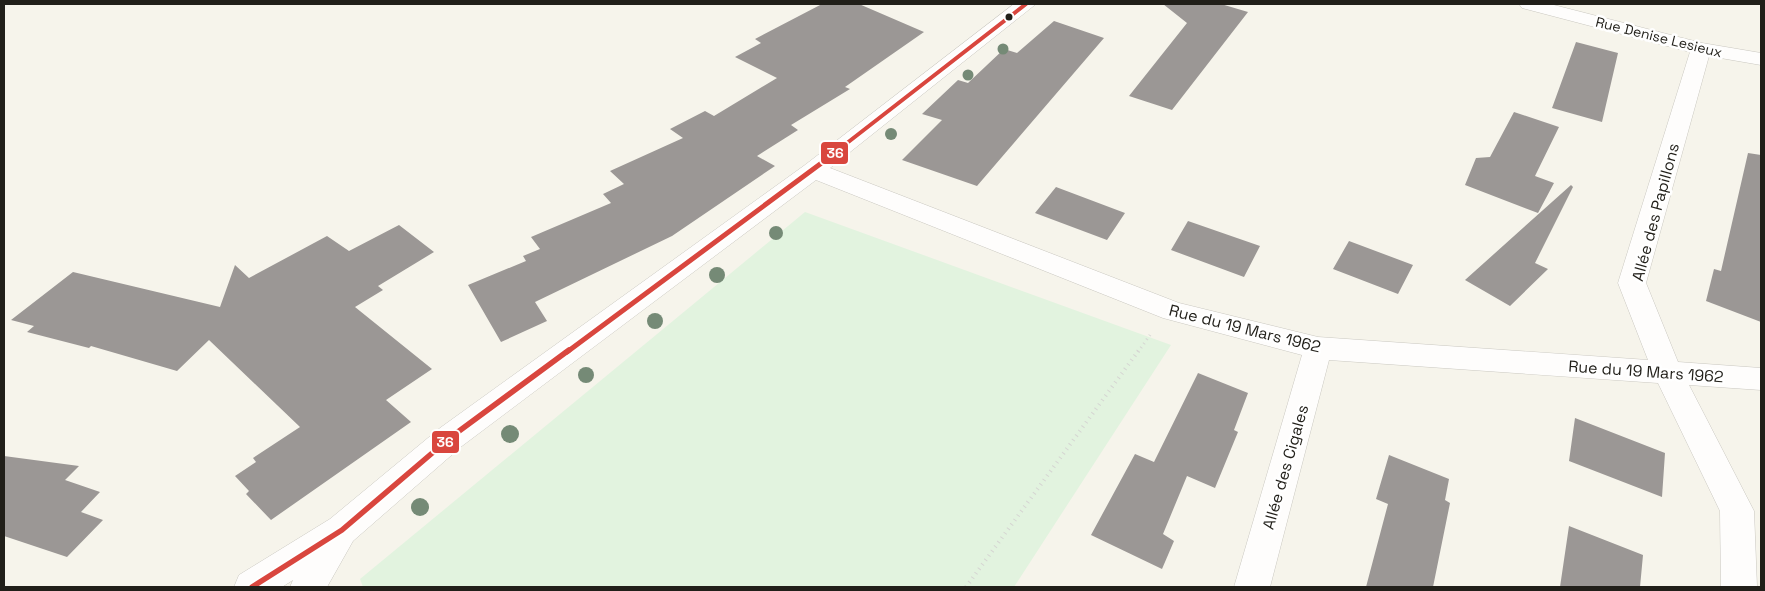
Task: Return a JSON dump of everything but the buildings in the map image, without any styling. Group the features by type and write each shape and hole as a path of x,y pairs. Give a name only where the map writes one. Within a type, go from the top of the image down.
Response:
{"street":[{"path":"252,587 342,530 450,437 813,170 1026,4"},
{"name":"Rue Denise Lesieux","path":"1529,4 1596,12 1701,50 1761,59"},
{"name":"Allée des Papillons","path":"1701,50 1632,283 1667,372 1737,511 1739,587"},
{"name":"Rue du 19 Mars 1962","path":"813,170 1173,311 1318,348 1761,379"},
{"name":"Allée des Cigales","path":"1252,587 1318,348"},
{"path":"308,587 342,530"}],"path":[{"path":"966,587 1148,337 1173,311"}],"green space":[{"path":"805,212 1171,345 1014,587 363,587 360,579"}],"transit line":[{"name":"36","path":"252,587 342,530 451,437 813,170 1026,4"}]}
